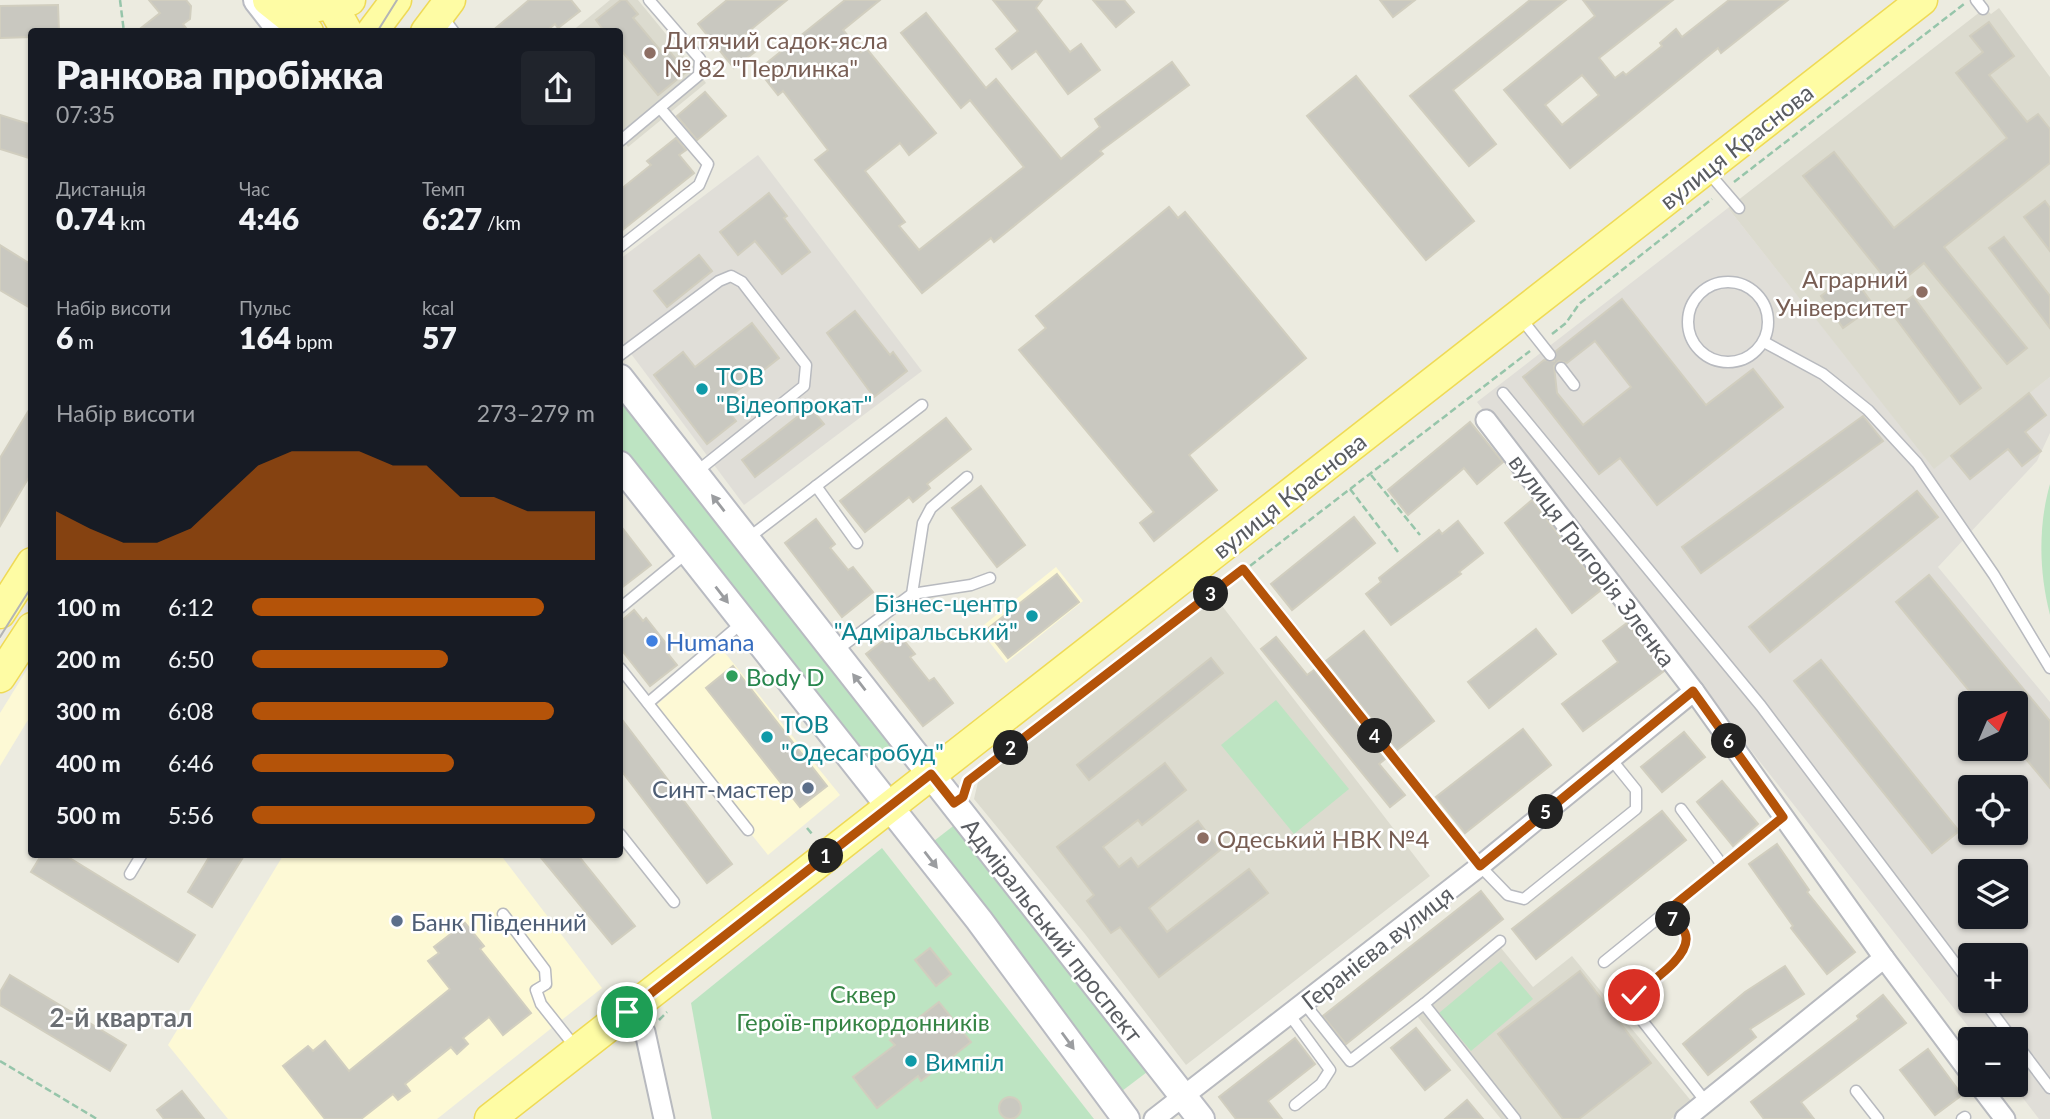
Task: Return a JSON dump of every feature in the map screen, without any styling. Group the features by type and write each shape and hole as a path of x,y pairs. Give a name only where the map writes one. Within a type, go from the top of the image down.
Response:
{"main road":[{"path":"257,0 279,28"},
{"path":"268,0 303,28"},
{"path":"375,28 396,0"},
{"name":"вулиця Краснова","path":"490,1119 1519,315 1714,179 1922,0"},
{"path":"325,6 344,28"},
{"name":"Адміральський проспект","path":"623,382 1201,1119"},
{"path":"623,469 979,920 1126,1119"},
{"path":"0,613 28,569"},
{"path":"0,677 28,634"}],"street":[{"name":"вулиця Григорія Зленка","path":"1486,420 1693,691 1958,1057"},
{"name":"Геранієва вулиця","path":"1154,1119 1480,866 1693,691"},
{"path":"1685,1119 1884,958"},
{"path":"627,1012 645,1032 664,1119"},
{"path":"1988,1097 2005,1119"}],"lane":[{"path":"623,139 699,75 700,60 649,0"},
{"path":"623,245 699,184 708,164 660,108"},
{"path":"1714,179 1740,208"},
{"path":"623,353 719,281 731,276 742,282 806,365 804,386 694,474"},
{"path":"1727,281 1748,286 1763,301 1769,321 1765,342 1750,357 1729,363 1709,358 1693,343 1687,323 1692,302 1707,287 1727,281"},
{"path":"1519,315 1550,355"},
{"path":"1765,342 1823,374 1859,403 1917,463 1994,575 2050,668"},
{"path":"1561,368 1574,385"},
{"path":"1503,393 1761,706 1958,967"},
{"path":"746,539 922,405"},
{"path":"912,594 923,523 931,508 967,477"},
{"path":"816,486 857,543"},
{"path":"623,606 688,552"},
{"path":"835,652 912,594 971,586 990,578"},
{"path":"1273,607 1480,866 1508,895 1524,899 1636,809 1636,790 1611,759"},
{"path":"648,703 743,622"},
{"path":"623,672 748,830"},
{"path":"1681,809 1723,866"},
{"path":"1604,962 1783,817"},
{"path":"623,838 674,902"},
{"path":"131,874 140,858"},
{"path":"1667,911 1685,934 1685,948 1674,963 1634,995 1637,1014 1706,1102"},
{"path":"503,914 545,970 545,984 536,990 541,1004 578,1050"},
{"path":"1297,1008 1350,1061 1500,941"},
{"path":"1424,1004 1515,1119"},
{"path":"1295,1105 1321,1084 1331,1070 1297,1008"},
{"path":"1993,1013 2004,1027"},
{"path":"2028,1058 2050,1088"},
{"path":"1856,1091 1878,1119"}],"path":[{"path":"120,0 124,28"},
{"path":"954,803 963,797 968,781 1566,323 1579,304 1714,179 1969,0"},
{"path":"1370,473 1420,535"},
{"path":"1350,489 1398,552"},
{"path":"1243,569 1273,607"},
{"path":"807,828 813,835"},
{"path":"0,1061 97,1119"}],"shaded area":[{"name":"Дитячий садок-ясла № 82 \"Перлинка\"","path":"610,0 638,0 706,83 628,147 623,140 623,28 576,28"},
{"name":"Аграрний Університет","path":"1985,8 1991,14 1999,8 2050,77 2050,377 1934,469 1728,208"},
{"path":"758,155 922,371 744,505 623,343 623,257"},
{"path":"1728,208 1934,468 2050,377 2050,433 2037,461 1938,567 2050,702 2050,1119 2039,1119 2022,1097 2028,1097 2028,1027 1969,1027 1477,402"},
{"name":"Бізнес-центр \"Адміральський\"","path":"1056,567 1083,601 1006,663 979,629"},
{"name":"Одеський НВК №4","path":"1216,598 1430,876 1186,1065 1085,934 974,799 978,782"},
{"path":"721,648 840,795 768,855 651,710"},
{"path":"28,668 28,720 0,766 0,713"},
{"name":"Банк Південний","path":"282,858 503,858 602,988 437,1119 228,1119 168,1045"},
{"path":"1501,948 1533,987 1572,956 1692,1102 1671,1119 1501,1119 1417,1016"}],"green space":[{"path":"623,391 901,743 871,768 623,452"},
{"path":"2050,484 2050,615 2041,549 2043,516"},
{"path":"1276,700 1349,789 1294,834 1221,745"},
{"path":"961,820 1155,1066 1122,1091 930,844"},
{"name":"Сквер Героїв-прикордонників","path":"882,848 1094,1119 712,1119 691,1003"},
{"path":"1501,961 1533,999 1471,1051 1439,1013"}],"building":[{"path":"149,0 186,0 191,6 190,19 183,24 186,28 141,28 160,13"},
{"path":"529,0 571,0 580,11 558,28 555,24 550,28 496,28"},
{"path":"621,0 626,0 638,14 633,18 665,56 670,52 686,72 658,95 623,53 623,28 602,28 596,20"},
{"path":"727,0 787,0 743,36 756,51 734,68 698,24"},
{"path":"845,0 880,0 843,30 861,52 866,48 936,133 909,155 900,143 865,171 905,222 899,226 919,250 1024,167 970,100 961,108 901,33 926,13 986,88 996,79 1061,159 1100,127 1095,119 1172,62 1189,85 1100,151 1103,154 994,242 991,238 922,293 815,160 828,150 783,91 778,95 758,70"},
{"path":"993,0 1042,0 1036,8 1070,52 1081,44 1100,70 1068,94 1036,51 1012,69 996,49 1018,31"},
{"path":"1093,0 1124,0 1134,12 1116,27"},
{"path":"1380,0 1415,0 1393,17"},
{"path":"1530,0 1566,0 1453,90 1496,144 1469,166 1410,96"},
{"path":"1583,0 1673,0 1599,58 1615,78 1623,72 1626,75 1662,46 1660,43 1676,29 1682,37 1729,0 1788,0 1721,53 1718,48 1570,168 1504,90 1595,16","holes":["1582,75 1599,95 1562,125 1545,105"]},
{"path":"58,5 59,28 28,28 28,37 0,38 0,6"},
{"path":"1989,22 2014,56 1989,75 2027,122 2038,114 2050,129 2050,163 1944,247 2027,348 2007,364 1924,263 1893,288 1803,176 1834,152 1894,228 2007,138 1956,73 1983,52 1970,36"},
{"path":"1356,76 1474,221 1426,260 1307,116"},
{"path":"705,92 726,116 697,140 677,116"},
{"path":"0,115 28,124 28,158 0,149"},
{"path":"676,138 686,150 679,155 694,173 623,230 623,188 651,165 647,161"},
{"path":"769,193 810,252 782,274 755,241 738,255 720,232"},
{"path":"2045,201 2050,208 2050,251 2024,217"},
{"path":"1169,207 1178,218 1185,212 1306,358 1189,455 1217,490 1154,541 1140,523 1154,512 1019,350 1046,328 1036,316"},
{"path":"2004,237 2050,296 2050,328 1989,248"},
{"path":"0,245 28,262 28,307 0,290"},
{"path":"699,255 712,271 667,307 654,291"},
{"path":"1851,274 1874,306 1843,328 1821,296"},
{"path":"1913,296 1981,388 1960,404 1891,312"},
{"path":"1622,299 1706,405 1753,369 1783,407 1657,505 1620,458 1599,474 1523,377 1544,360 1554,361 1556,351","holes":["1595,341 1631,387 1583,425 1557,393 1554,366 1559,361 1567,363"]},
{"path":"855,311 890,355 893,352 907,371 874,397 827,333"},
{"name":"ТОВ \"Відеопрокат\"","path":"752,323 779,358 722,403 736,421 707,444 654,375 683,352 695,367"},
{"path":"2029,393 2046,415 2025,432 2041,451 2022,466 2008,449 1970,479 1951,456"},
{"path":"810,407 824,424 755,477 742,460"},
{"path":"28,412 28,479 0,526 0,458"},
{"path":"1863,416 1883,441 1701,573 1682,547"},
{"path":"946,418 971,449 927,484 930,488 913,502 909,497 865,532 840,501"},
{"path":"1470,422 1503,462 1477,484 1464,468 1408,515 1388,490"},
{"path":"981,486 1025,545 997,567 952,508"},
{"path":"1917,491 1938,517 1770,652 1749,627"},
{"path":"1532,500 1601,590 1572,613 1505,523"},
{"path":"1354,517 1375,543 1292,610 1271,584"},
{"path":"816,519 835,544 830,548 848,570 853,567 873,592 842,617 785,543"},
{"path":"1458,521 1483,553 1459,572 1461,574 1391,625 1366,594 1381,582 1379,578 1439,530 1442,534"},
{"path":"623,529 651,565 623,587"},
{"name":"Бізнес-центр \"Адміральський\"","path":"1057,574 1079,602 1008,658 986,630"},
{"path":"1929,575 2025,691 1969,691 1896,602"},
{"path":"634,610 643,621 646,618 672,651 668,654 677,665 650,686 623,652 623,619"},
{"path":"1627,623 1664,671 1583,731 1562,704 1618,662 1603,641"},
{"path":"1536,629 1556,654 1489,708 1468,682"},
{"path":"896,631 915,654 910,657 929,681 934,678 953,703 923,726 866,654"},
{"path":"1364,631 1434,721 1397,750 1326,661"},
{"path":"1276,637 1307,675 1314,670 1385,759 1379,764 1405,795 1390,807 1261,649"},
{"path":"1211,658 1223,673 1089,780 1077,765"},
{"path":"1821,660 1958,832 1932,853 1794,681"},
{"name":"ТОВ \"Одесагробуд\"","path":"733,666 827,786 800,807 706,688"},
{"path":"2028,694 2050,721 2050,788 2028,761"},
{"path":"623,721 732,864 707,883 623,773"},
{"path":"1523,729 1551,765 1465,833 1436,797"},
{"path":"1684,732 1705,757 1662,792 1641,767"},
{"path":"1165,763 1186,790 1142,825 1138,820 1103,847 1119,867 1131,858 1138,867 1198,821 1220,850 1149,908 1167,932 1249,869 1268,893 1159,977 1120,927 1111,933 1087,901 1094,895 1057,847"},
{"path":"1722,781 1758,824 1733,846 1697,802"},
{"path":"1662,811 1686,840 1536,959 1512,929"},
{"path":"1777,844 1809,890 1807,892 1855,952 1827,974 1791,928 1793,926 1749,864"},
{"path":"40,858 70,858 195,935 178,962 31,872"},
{"path":"209,858 243,858 212,907 188,892"},
{"path":"541,858 580,858 635,926 612,944"},
{"path":"1481,891 1503,919 1346,1044 1323,1016"},
{"path":"465,923 484,946 480,949 531,1013 503,1035 489,1017 463,1038 468,1044 457,1054 451,1047 405,1084 410,1091 398,1100 393,1094 361,1119 325,1119 283,1066 308,1046 313,1051 325,1041 349,1071 450,989 428,961 439,953 434,947"},
{"path":"930,948 951,974 936,986 915,960"},
{"path":"1785,966 1804,994 1750,1029 1756,1037 1708,1075 1683,1044 1745,992"},
{"path":"1580,971 1651,1063 1579,1119 1563,1119 1498,1034"},
{"path":"10,975 126,1045 110,1071 0,1005 0,992"},
{"path":"1883,995 1906,1023 1801,1102 1814,1119 1764,1119 1751,1102 1859,1019 1857,1016"},
{"name":"Вимпіл","path":"939,1002 971,1042 921,1081 918,1076 877,1108 853,1077 895,1045 890,1040"},
{"path":"1416,1028 1450,1070 1425,1090 1391,1048"},
{"path":"1295,1038 1315,1064 1268,1101 1282,1119 1236,1119 1219,1097"},
{"path":"1928,1049 1958,1090 1959,1097 1935,1115 1900,1070"},
{"path":"182,1091 204,1119 164,1119 157,1110"},
{"path":"1010,1097 1018,1100 1021,1108 1018,1116 1010,1119 1002,1116 999,1108 1002,1100"},
{"path":"1467,1100 1483,1119 1445,1119"}],"tram line":[{"path":"380,28 397,0"},
{"path":"0,637 28,592"}],"place":[{"name":"Дитячий садок-ясла № 82 \"Перлинка\"","path":"650,53"},
{"name":"Аграрний Університет","path":"1922,292"},
{"name":"ТОВ \"Відеопрокат\"","path":"702,389"},
{"name":"Бізнес-центр \"Адміральський\"","path":"1032,616"},
{"name":"Humana","path":"652,641"},
{"name":"Body D","path":"732,676"},
{"name":"ТОВ \"Одесагробуд\"","path":"767,737"},
{"name":"Синт-мастер","path":"808,788"},
{"name":"Одеський НВК №4","path":"1203,838"},
{"name":"Банк Південний","path":"397,921"},
{"name":"Вимпіл","path":"911,1061"}],"district":[{"name":"2-й квартал","path":"121,1017"}],"route":[{"path":"627,1012 931,774 954,803 963,797 968,781 1243,569 1480,866 1693,691 1783,817 1667,911 1685,934 1685,948 1674,963 1634,995"}]}
